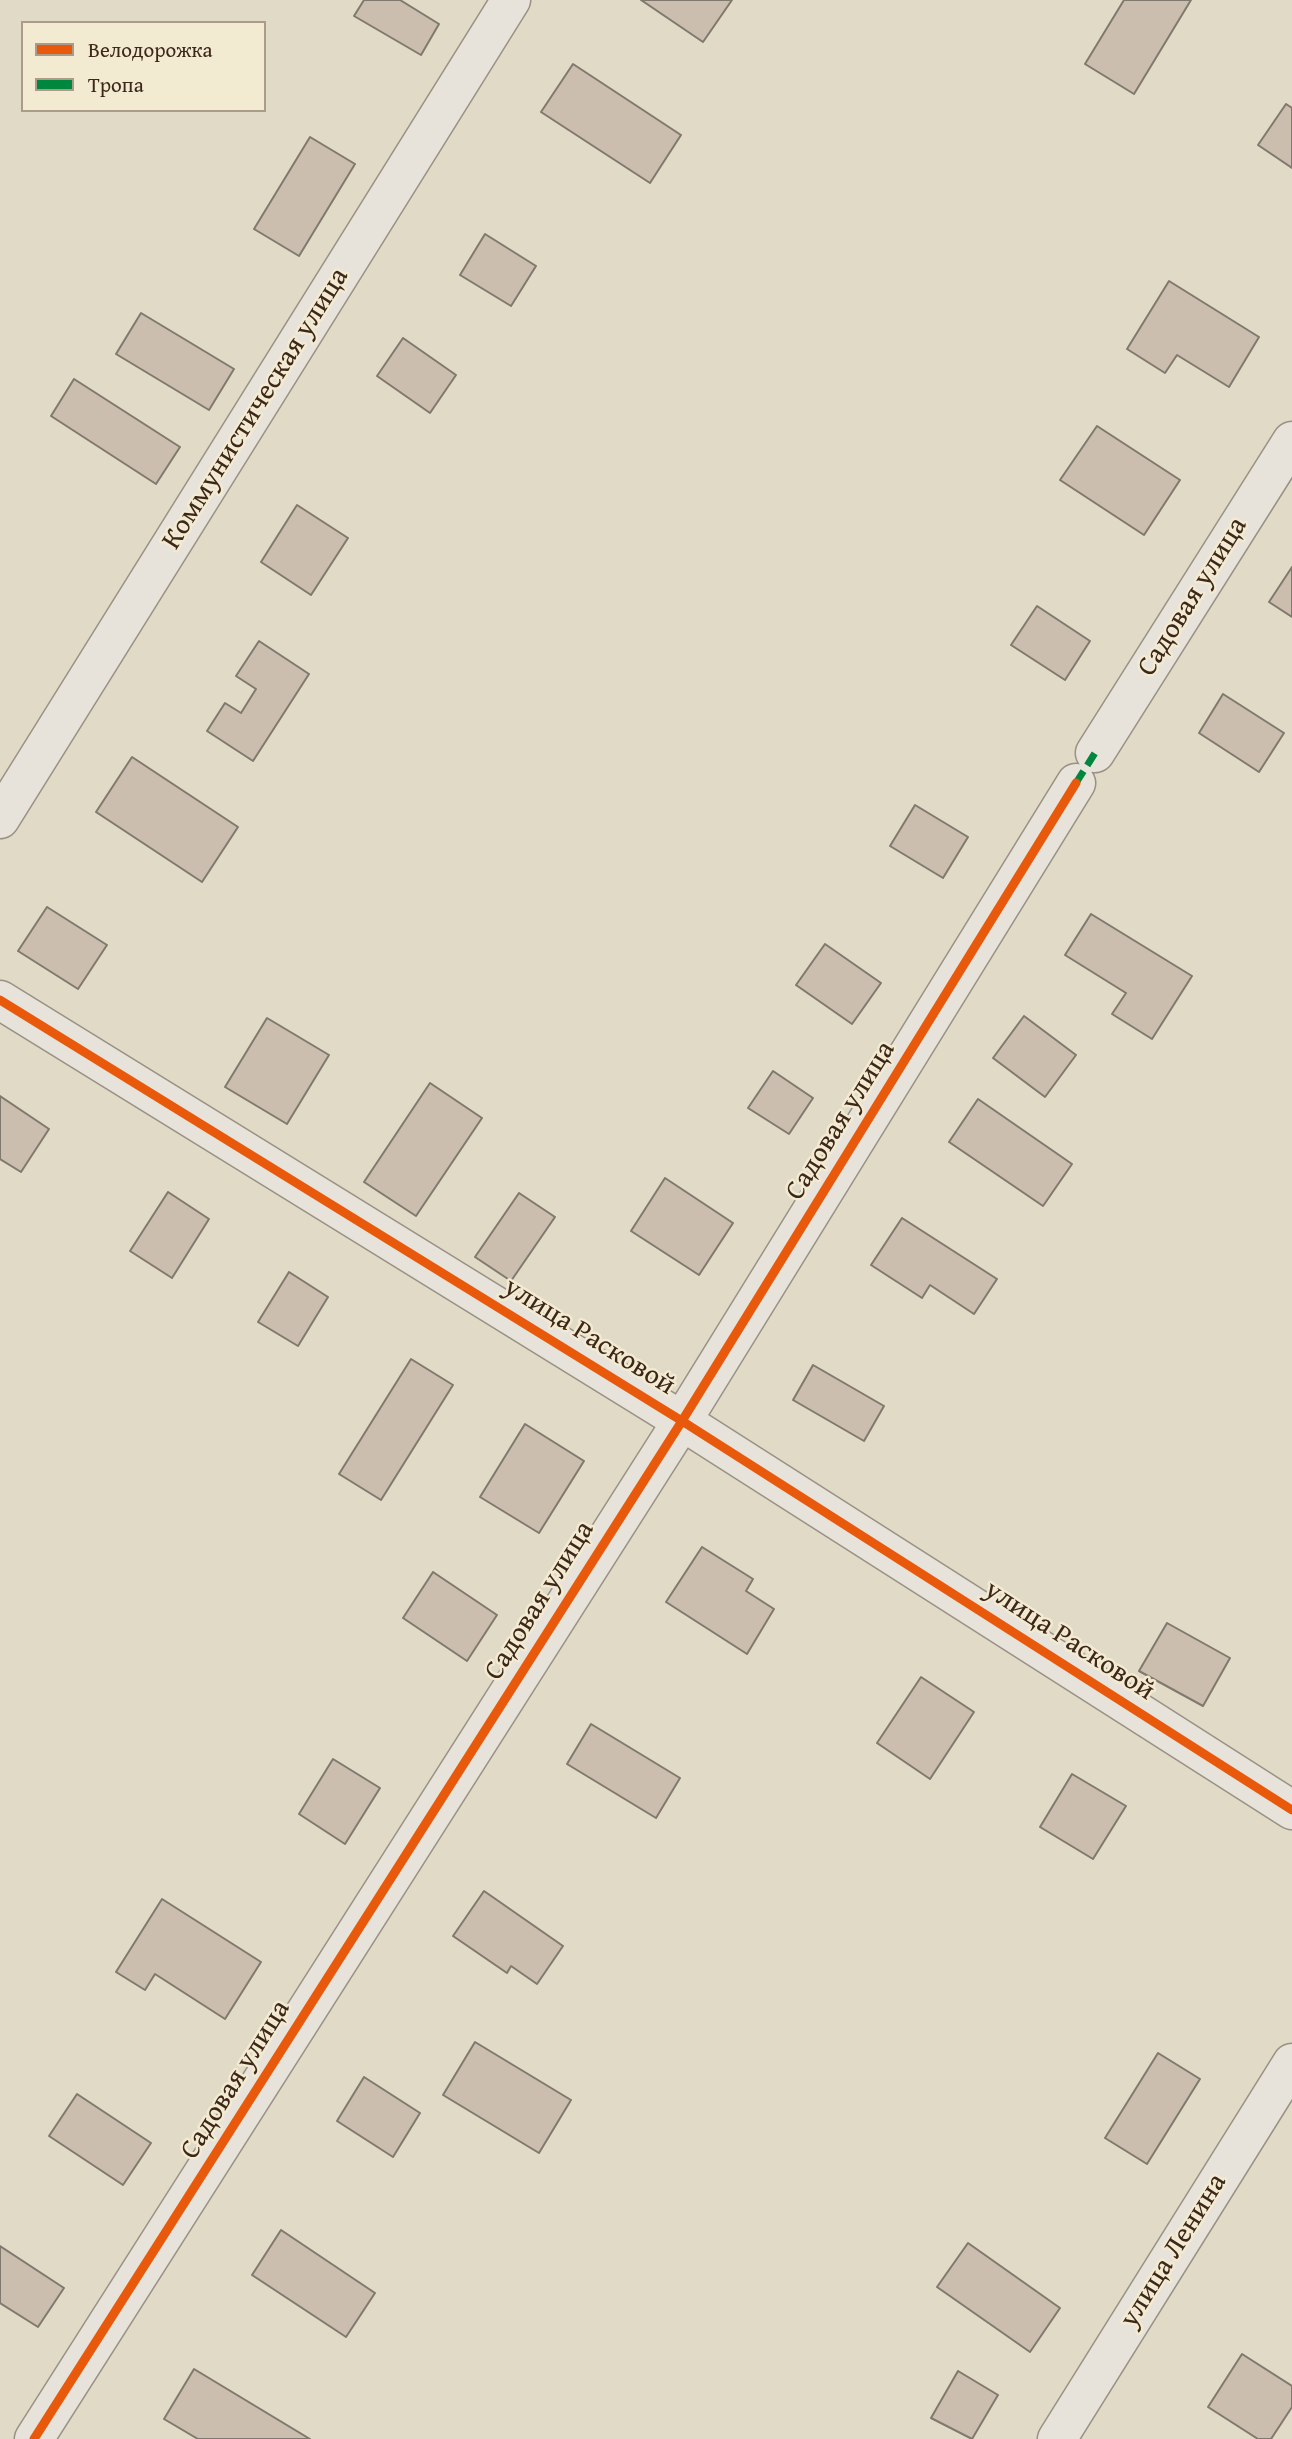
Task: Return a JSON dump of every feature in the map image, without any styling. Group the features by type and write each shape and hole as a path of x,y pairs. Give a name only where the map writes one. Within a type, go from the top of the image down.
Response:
{"street":[{"name":"Коммунистическая улица","path":"0,819 511,0"},
{"name":"Садовая улица","path":"34,2439 682,1421 1292,441"},
{"name":"улица Расковой","path":"0,1000 682,1421 1292,1811"},
{"name":"улица Ленина","path":"1057,2439 1292,2063"}],"building":[{"path":"364,0 400,0 439,24 421,55 354,16"},
{"path":"641,0 732,0 703,42"},
{"path":"1124,0 1191,0 1134,94 1085,64"},
{"path":"573,64 681,135 650,183 541,112"},
{"path":"1286,104 1292,108 1292,168 1258,145"},
{"path":"310,137 355,164 299,256 254,229"},
{"path":"485,234 536,266 511,306 460,275"},
{"path":"1169,281 1259,337 1229,387 1177,355 1165,373 1127,349"},
{"path":"141,313 234,369 209,410 116,354"},
{"path":"403,338 456,375 430,413 377,376"},
{"path":"74,379 180,447 156,484 51,416"},
{"path":"1097,426 1180,480 1144,535 1060,480"},
{"path":"297,505 348,538 311,595 261,562"},
{"path":"1292,567 1292,617 1269,602"},
{"path":"1037,606 1090,641 1065,680 1011,645"},
{"path":"259,641 309,674 253,761 207,731 225,703 241,713 256,689 236,676"},
{"path":"1223,694 1284,733 1259,772 1199,733"},
{"path":"132,757 238,827 202,882 96,812"},
{"path":"915,805 968,837 943,878 890,846"},
{"path":"47,907 107,945 78,989 18,951"},
{"path":"1091,914 1192,976 1152,1039 1112,1014 1126,993 1065,955"},
{"path":"825,944 881,983 852,1024 796,985"},
{"path":"1024,1016 1076,1055 1045,1097 993,1058"},
{"path":"267,1018 329,1055 287,1124 225,1087"},
{"path":"773,1071 813,1098 789,1134 748,1108"},
{"path":"430,1083 482,1118 416,1216 364,1182"},
{"path":"0,1096 49,1129 21,1172 0,1159"},
{"path":"978,1099 1072,1164 1043,1206 949,1142"},
{"path":"665,1178 733,1223 699,1275 631,1231"},
{"path":"168,1192 209,1219 172,1278 130,1251"},
{"path":"519,1193 555,1217 511,1281 475,1257"},
{"path":"902,1218 997,1279 974,1314 930,1285 922,1298 871,1265"},
{"path":"289,1272 328,1297 298,1346 258,1322"},
{"path":"411,1359 453,1385 381,1500 339,1474"},
{"path":"813,1365 884,1406 864,1441 793,1400"},
{"path":"525,1424 584,1461 539,1533 480,1497"},
{"path":"702,1547 753,1579 746,1591 774,1609 747,1654 666,1602"},
{"path":"433,1572 497,1615 467,1661 403,1618"},
{"path":"1167,1623 1230,1658 1203,1706 1139,1671"},
{"path":"921,1677 974,1712 930,1779 877,1743"},
{"path":"591,1724 680,1778 656,1818 567,1764"},
{"path":"333,1759 380,1788 345,1844 299,1814"},
{"path":"1072,1774 1126,1806 1093,1859 1040,1827"},
{"path":"484,1891 563,1946 537,1984 511,1966 507,1973 453,1936"},
{"path":"162,1899 261,1962 225,2019 155,1974 145,1990 116,1972"},
{"path":"475,2042 571,2100 539,2153 443,2095"},
{"path":"1158,2053 1200,2079 1147,2164 1105,2138"},
{"path":"364,2077 420,2113 393,2157 337,2121"},
{"path":"77,2094 151,2143 123,2185 49,2136"},
{"path":"281,2230 375,2293 346,2337 252,2275"},
{"path":"968,2243 1060,2308 1030,2352 937,2287"},
{"path":"0,2246 64,2288 38,2327 0,2303"},
{"path":"1242,2354 1292,2386 1292,2407 1271,2439 1258,2439 1208,2407"},
{"path":"194,2369 310,2439 198,2439 164,2419"},
{"path":"958,2371 998,2395 972,2439 931,2418"}],"marked path":[{"path":"1076,783 1095,753"}],"cycle path":[{"path":"34,2439 682,1421 1076,783"},
{"path":"0,1000 682,1421 1292,1810"}]}
